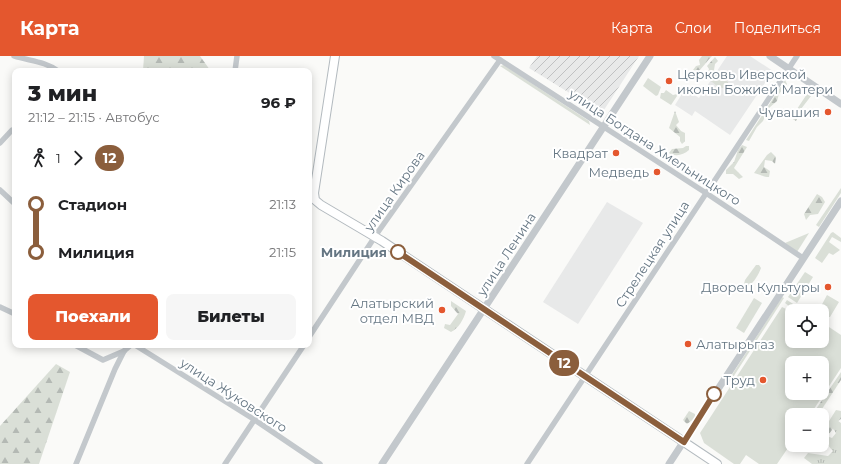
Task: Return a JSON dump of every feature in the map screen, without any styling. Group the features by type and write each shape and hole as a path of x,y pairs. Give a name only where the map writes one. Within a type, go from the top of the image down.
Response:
{"main road":[{"path":"335,56 312,198 321,205 375,237 717,464"}],"street":[{"path":"14,56 40,62 54,68"},
{"path":"235,68 237,56"},
{"name":"улица Ленина","path":"382,464 650,56"},
{"path":"770,56 841,104"},
{"name":"Стрелецкая улица","path":"527,464 796,56"},
{"name":"улица Богдана Хмельницкого","path":"497,58 706,193 803,258"},
{"name":"улица Кирова","path":"312,333 375,237 497,58"},
{"path":"0,143 12,130"},
{"path":"0,190 12,201"},
{"path":"669,464 841,201"},
{"path":"0,307 12,313"},
{"path":"81,348 103,360 128,348"},
{"name":"улица Жуковского","path":"141,348 255,420 320,464"},
{"path":"226,464 302,348"},
{"path":"76,464 115,369 124,351"}],"shaded area":[{"path":"537,56 639,56 602,113 529,68"},
{"path":"727,56 750,56 773,71 730,135 695,111 692,116 675,105 685,89 699,98"},
{"path":"607,202 643,223 578,324 543,302"}],"green space":[{"path":"144,56 200,56 209,68 143,68"},
{"path":"702,56 712,56 699,71 693,70 696,66 700,65 699,60"},
{"path":"715,57 718,61 715,64 714,70 728,82 727,86 724,88 719,88 709,79 707,75 709,69 707,66"},
{"path":"504,65 589,121 590,125 500,66"},
{"path":"648,78 661,87 658,95 656,96 643,86"},
{"path":"785,80 787,84 779,94 777,101 769,108 763,121 757,127 749,141 746,140"},
{"path":"680,89 681,90 671,105 660,98 661,93 664,93 666,90 673,95 677,94"},
{"path":"807,94 811,96 801,109 796,121 791,118"},
{"path":"675,111 679,122 676,125 685,133 685,141 682,144 680,137 669,128"},
{"path":"742,145 747,147 734,168 743,177 739,179 733,174 726,174 726,170 734,162 738,150"},
{"path":"689,146 689,150 682,154 674,155 669,153 672,149 683,148"},
{"path":"771,152 776,157 775,164 772,161 765,160 764,167 770,171 769,177 754,173 767,155"},
{"path":"841,188 841,193 819,227 816,225"},
{"path":"817,194 822,197 825,202 818,214 810,215 806,220 804,214"},
{"path":"833,232 841,238 841,242 832,237 829,242 840,250 833,255 829,253 822,263 815,258"},
{"path":"809,233 797,252 785,243"},
{"path":"756,265 759,265 761,268 759,273 749,286 746,286 744,284 745,280"},
{"path":"805,272 813,277 797,303 788,297"},
{"path":"827,295 839,302 830,317 829,304 822,304"},
{"path":"782,297 784,298 730,382 728,381"},
{"path":"754,298 762,303 744,333 736,328"},
{"name":"Труд","path":"787,300 793,304 785,303"},
{"path":"451,301 466,311 456,329 451,332 444,328 445,324 450,325 458,314 451,306"},
{"name":"Труд","path":"782,307 785,308 785,348 829,348 829,327 841,335 841,368 829,386 829,356 785,356 785,400 820,400 815,408 785,408 785,452 777,464 759,464 746,455 740,464 734,464 704,443 700,433"},
{"path":"56,364 70,372 39,464 0,464 0,426"},
{"path":"841,372 841,380 829,398 829,390"},
{"path":"822,400 828,400 823,408 817,408"},
{"path":"836,410 841,411 841,419 829,434 829,421"},
{"path":"689,411 695,414 695,418 687,424 683,420"},
{"path":"834,418 841,423 841,464 812,464 804,458 808,453 828,456 833,451 829,447 829,437 832,438 836,433 830,424"}],"bus line":[{"name":"12","path":"398,252 684,442 714,394"}],"place":[{"name":"Церковь Иверской иконы Божией Матери","path":"669,81"},
{"name":"Чувашия","path":"828,112"},
{"name":"Квадрат","path":"616,153"},
{"name":"Медведь","path":"657,172"},
{"name":"Милиция","path":"398,252"},
{"name":"Дворец Культуры","path":"828,287"},
{"name":"Алатырский отдел МВД","path":"442,310"},
{"name":"Алатырьгаз","path":"688,344"},
{"name":"Труд","path":"763,380"}]}
